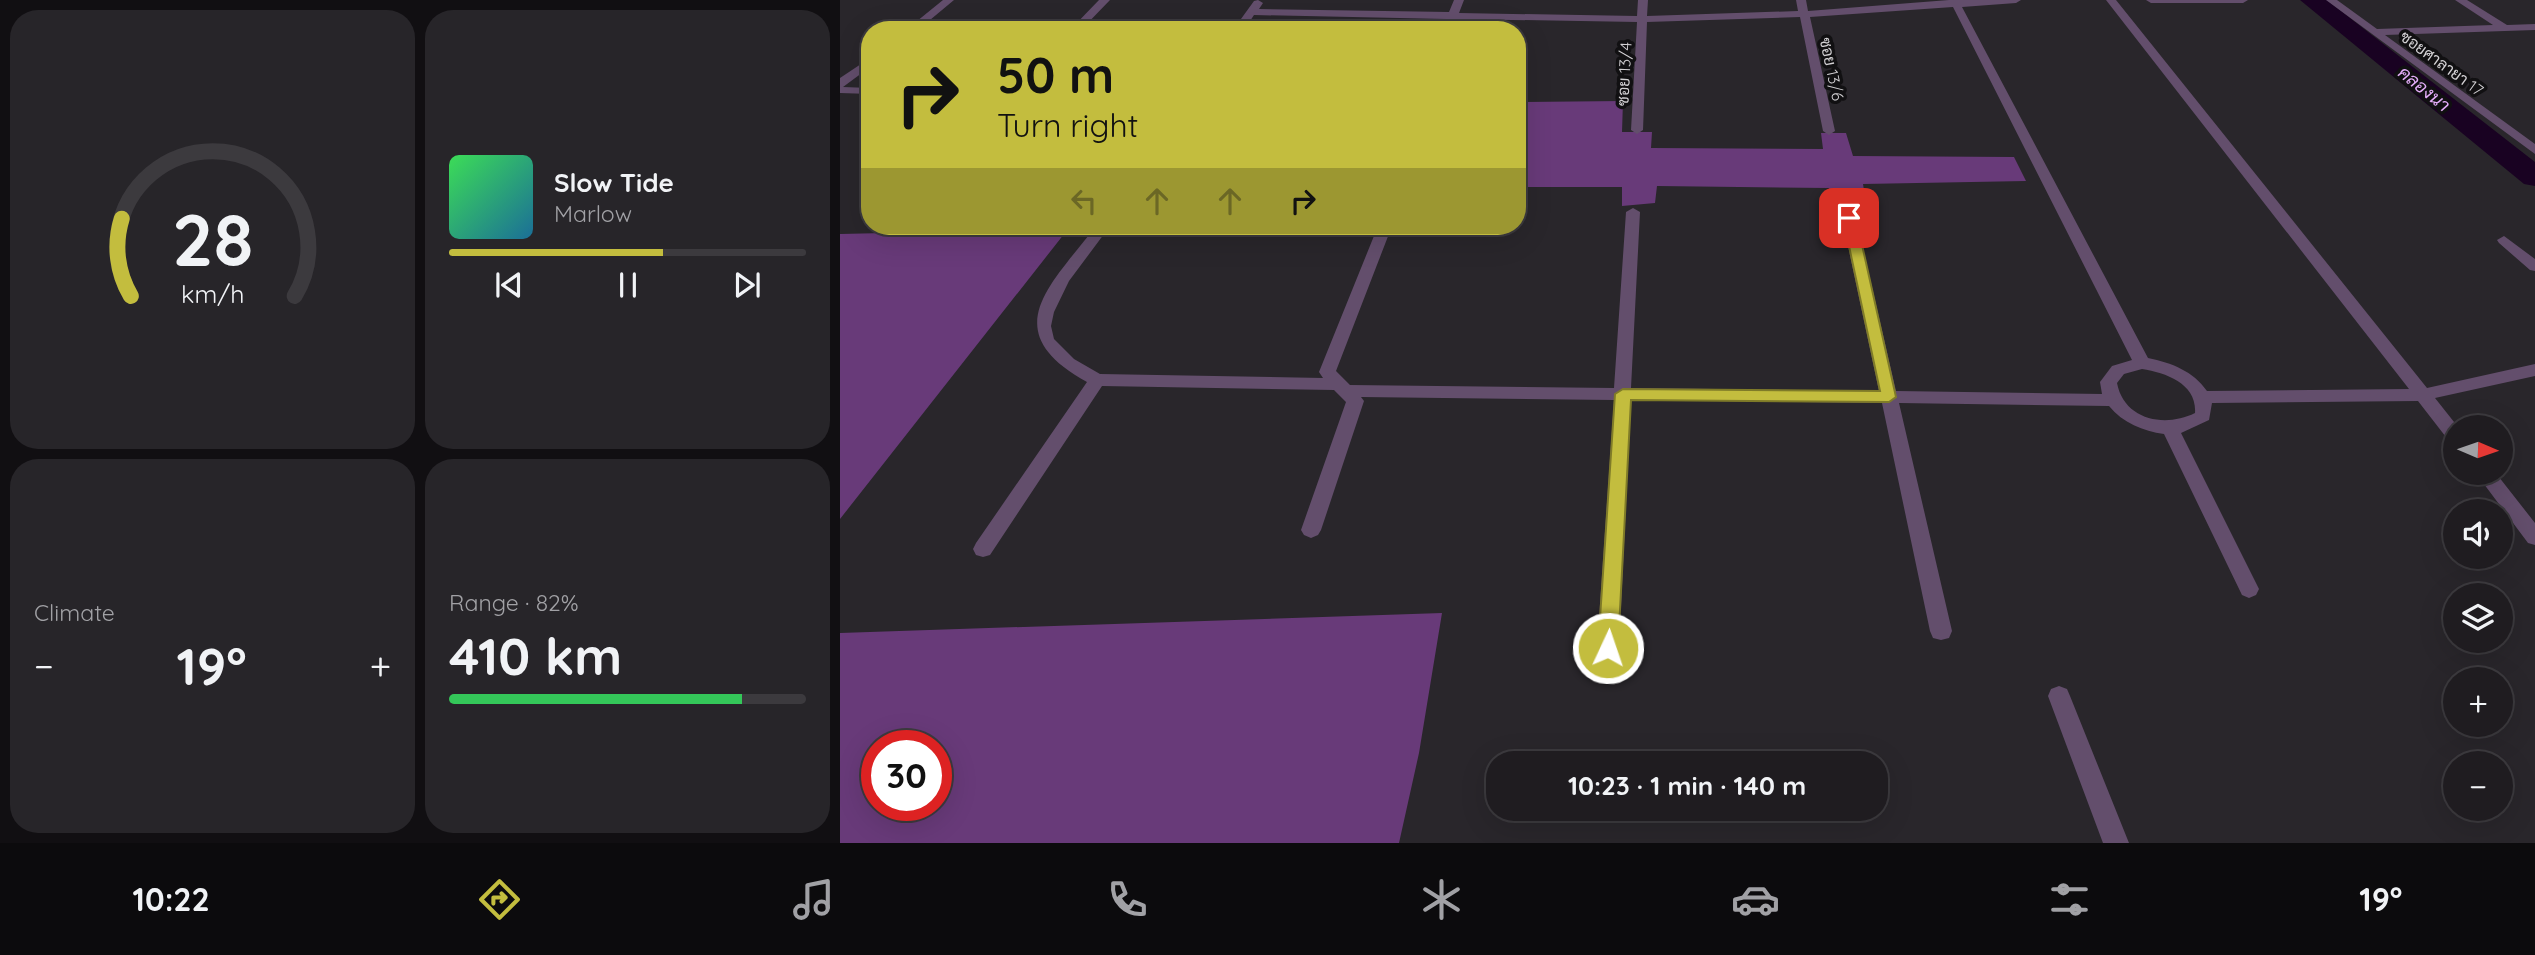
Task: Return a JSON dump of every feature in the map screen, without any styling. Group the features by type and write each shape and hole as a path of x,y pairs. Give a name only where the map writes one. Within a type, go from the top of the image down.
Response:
{"street":[{"path":"922,21 949,0"},
{"path":"1084,21 1105,0"},
{"path":"1244,21 1260,0"},
{"path":"1451,21 1459,0"},
{"name":"ซอย 13/4","path":"1637,130 1643,0"},
{"name":"ซอย 13/6","path":"1801,0 1829,131"},
{"path":"1251,12 1643,19 1804,14 1955,1 2016,0"},
{"path":"2111,0 2443,421"},
{"path":"2151,0 2243,0"},
{"name":"ซอยศาลายา 17","path":"2331,0 2535,150"},
{"path":"2460,0 2505,28"},
{"path":"1955,1 2142,363"},
{"path":"2374,32 2535,27"},
{"path":"840,84 861,68"},
{"path":"840,90 861,91"},
{"path":"1608,648 1633,212"},
{"path":"1849,218 1941,631"},
{"path":"1096,235 1049,300 1042,321 1046,340 1062,357 1097,380 1623,394 2112,400"},
{"path":"1311,530 1354,401 1326,372 1381,235"},
{"path":"2504,240 2535,267"},
{"path":"2142,363 2171,370 2196,386 2203,397 2203,416 2185,427 2170,429 2136,420 2122,410 2112,400 2108,388 2109,378 2116,370 2142,363"},
{"path":"2203,397 2423,395 2535,370"},
{"path":"983,549 1097,380"},
{"path":"2170,429 2249,589"},
{"path":"2494,485 2535,537"},
{"path":"2059,696 2116,843"}],"shaded area":[{"path":"1623,101 1622,132 1652,132 1651,148 1823,149 1821,133 1846,133 1853,156 2014,157 2026,181 1863,184 1868,215 1835,214 1829,188 1657,186 1655,203 1622,206 1622,187 1526,187 1526,102"},
{"path":"840,234 1063,235 840,519"},
{"path":"1442,613 1419,753 1399,843 840,843 840,633"}],"waterway":[{"name":"คลองนา","path":"2312,0 2535,177"}],"route":[{"path":"1608,648 1623,394 1889,397 1849,218"}]}
